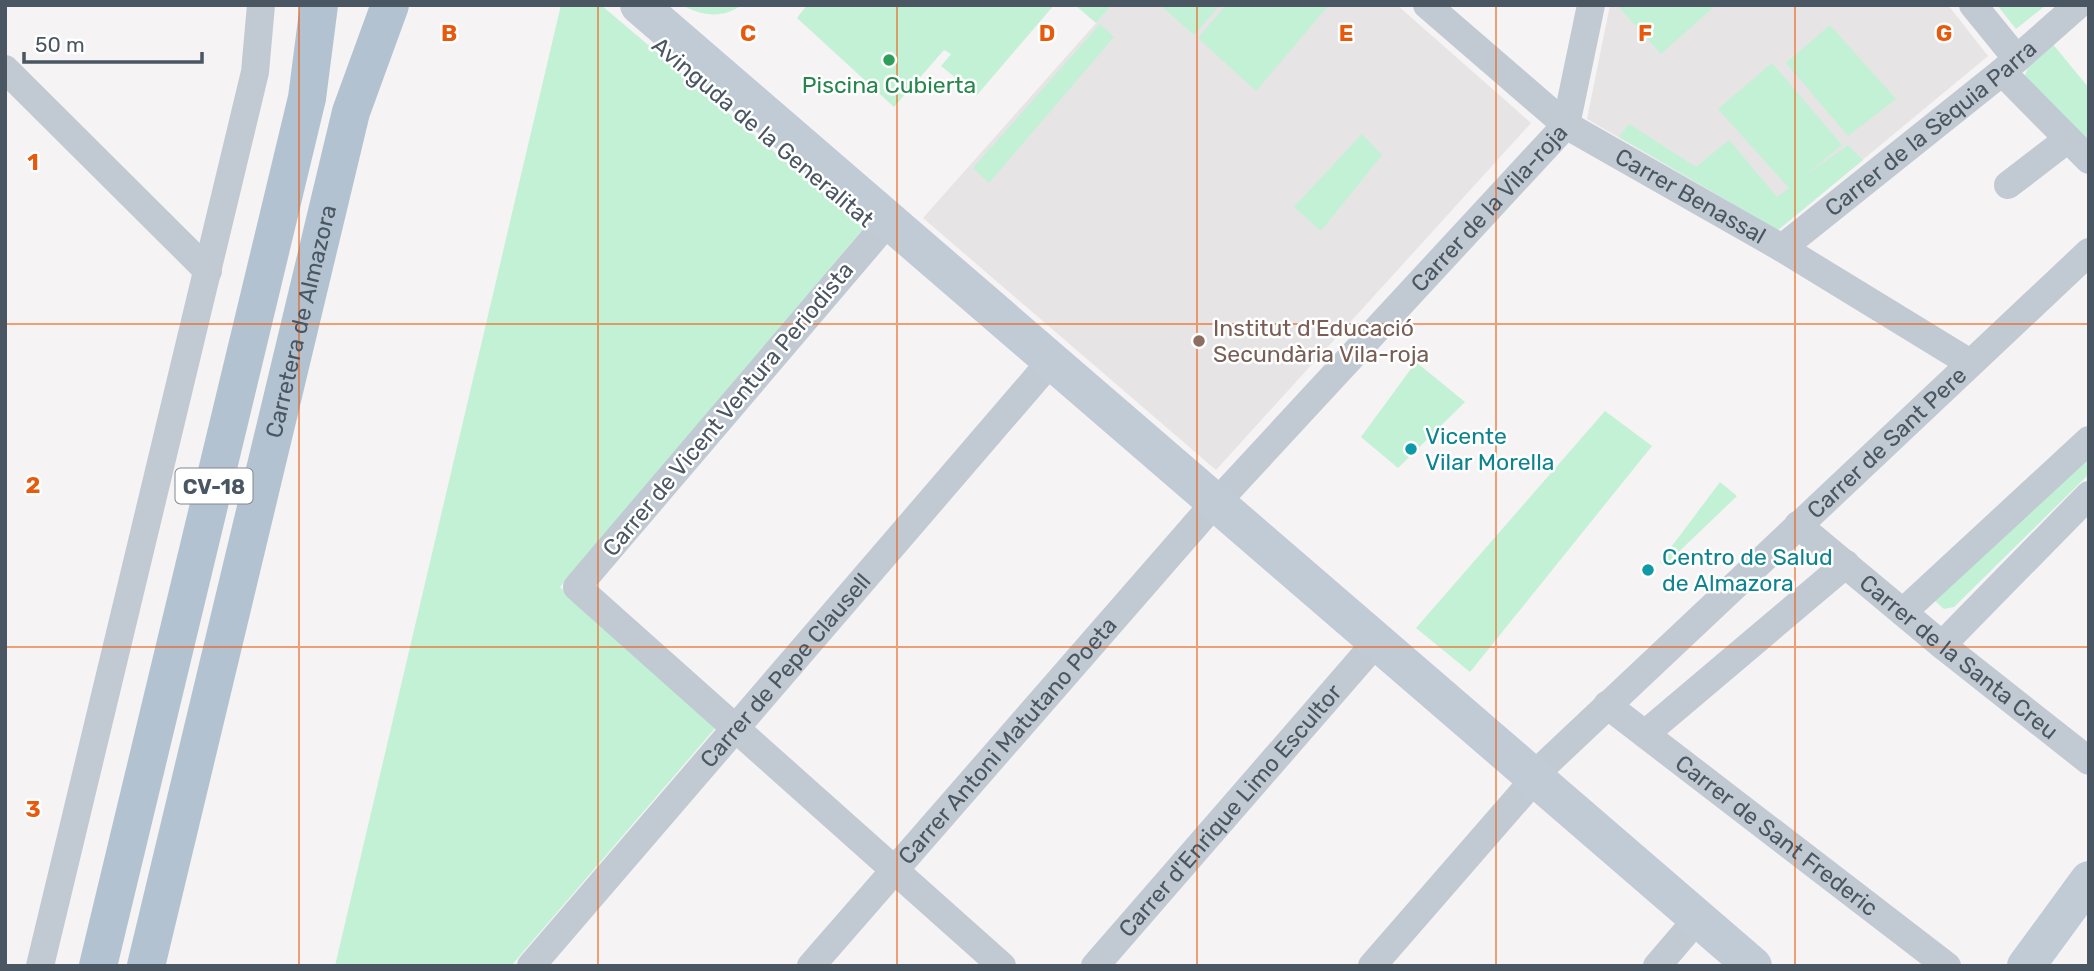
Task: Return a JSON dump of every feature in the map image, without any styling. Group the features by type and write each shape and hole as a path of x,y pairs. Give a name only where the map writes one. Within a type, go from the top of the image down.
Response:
{"main road":[{"name":"Carretera de Almazora","path":"98,966 307,98 319,5"},
{"name":"Carretera de Almazora","path":"146,966 351,112 390,5"}],"street":[{"path":"40,966 254,72 261,5"},
{"name":"Avinguda de la Generalitat","path":"614,5 885,226"},
{"name":"Avinguda de la Generalitat","path":"639,5 1045,367 1693,925 1752,966"},
{"name":"Carrer Benassal","path":"1427,5 1566,125 1782,248 1970,363"},
{"name":"Carrer de la Vila-roja","path":"1210,508 1566,125 1591,5"},
{"path":"1973,5 2018,58 2068,139 2089,160"},
{"name":"Carrer de la Sèquia Parra","path":"1782,248 2018,58 2078,5"},
{"path":"5,69 208,271"},
{"path":"2008,185 2068,139"},
{"name":"Carrer de Vicent Ventura Periodista","path":"735,727 577,587 885,226"},
{"name":"Carrer de Sant Pere","path":"1372,966 1529,783 1607,705 2089,252"},
{"name":"Carrer de Pepe Clausell","path":"531,966 1045,367"},
{"path":"1903,612 2089,440"},
{"path":"1942,645 2089,495"},
{"name":"Carrer Antoni Matutano Poeta","path":"811,966 1210,508"},
{"name":"Carrer de la Santa Creu","path":"1798,525 1942,645 2089,761"},
{"path":"1645,734 1846,564"},
{"name":"Carrer d'Enrique Limo Escultor","path":"1095,966 1371,648"},
{"name":"Carrer de Sant Frederic","path":"1607,705 1947,966"},
{"path":"735,727 1002,966"},
{"path":"2026,966 2089,880"},
{"path":"1657,966 1693,925"},
{"name":"Avinguda de la Generalitat","path":"1693,925 1727,966"}],"shaded area":[{"name":"Institut d'Educació Secundària Vila-roja","path":"1112,5 1397,5 1531,123 1216,470 923,218"},
{"path":"1610,5 1948,5 1988,56 1778,230 1587,119"}],"green space":[{"path":"561,5 601,5 864,228 560,587 717,726 511,966 335,966"},
{"path":"682,5 742,5 727,12 712,14 697,12"},
{"name":"Piscina Cubierta","path":"807,5 1054,5 977,95 941,66 951,54 944,50 894,107 797,18"},
{"path":"1075,5 1112,5 1096,23"},
{"path":"1160,5 1220,5 1194,35"},
{"path":"1226,5 1329,5 1256,91 1198,38"},
{"path":"1617,5 1716,5 1661,54"},
{"path":"1997,5 2046,5 2016,29"},
{"path":"1100,24 1114,37 989,183 973,168"},
{"path":"1830,25 1896,99 1848,136 1786,63"},
{"path":"2051,42 2089,88 2089,149 2023,80 2034,54"},
{"path":"1772,63 1842,145 1806,175 1848,145 1863,160 1778,230 1619,137 1629,124 1696,167 1729,140 1777,197 1789,188 1718,109"},
{"path":"1362,134 1382,155 1321,231 1294,207"},
{"path":"1416,362 1465,402 1398,468 1361,437"},
{"path":"1605,411 1652,446 1470,672 1416,628"},
{"path":"2089,453 2089,474 1954,607 1944,609 1935,601"},
{"path":"1720,482 1737,496 1664,566 1660,562"}],"place":[{"name":"Piscina Cubierta","path":"889,60"},
{"name":"Institut d'Educació Secundària Vila-roja","path":"1199,341"},
{"name":"Vicente Vilar Morella","path":"1411,449"},
{"name":"Centro de Salud de Almazora","path":"1648,570"}]}
